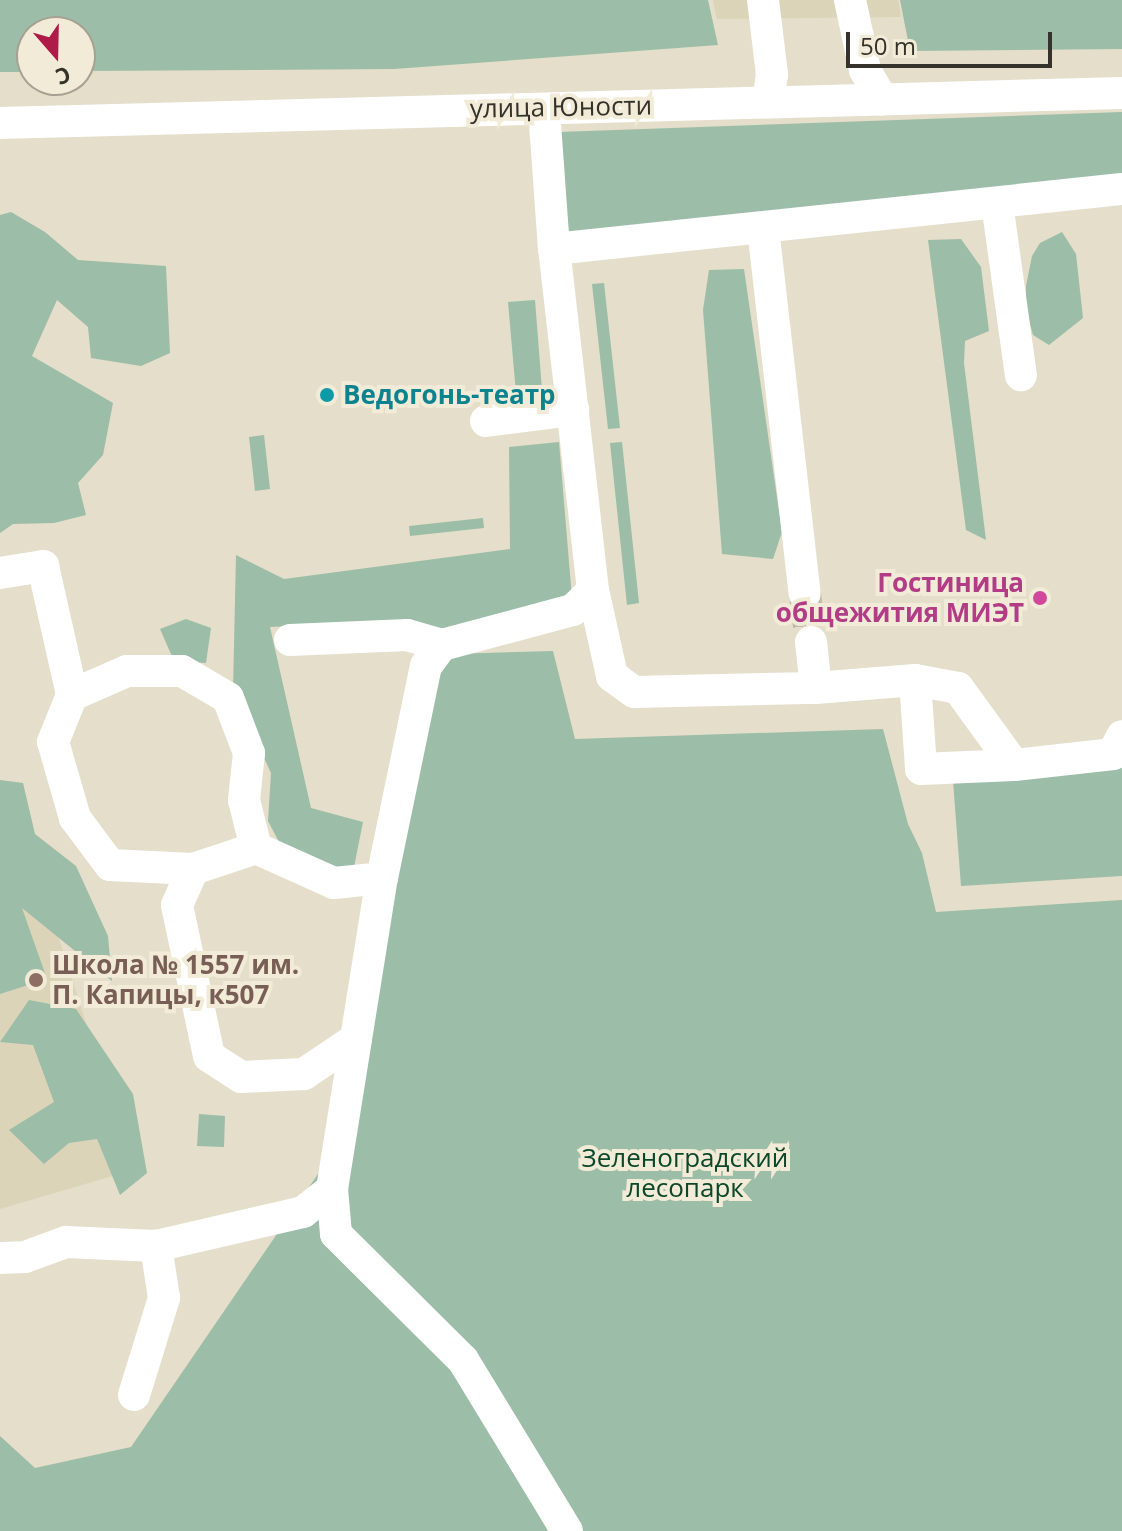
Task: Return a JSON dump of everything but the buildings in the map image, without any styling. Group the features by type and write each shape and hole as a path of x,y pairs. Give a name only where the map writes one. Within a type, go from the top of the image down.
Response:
{"street":[{"path":"763,0 772,74 768,102"},
{"path":"850,0 865,70 882,99"},
{"name":"улица Юности","path":"0,123 1122,93"},
{"path":"544,109 554,249 593,590 612,676 634,692 816,688 915,680 958,688 1014,765"},
{"path":"554,249 1122,189"},
{"path":"997,203 1021,375"},
{"path":"763,228 805,594"},
{"path":"486,421 573,410"},
{"path":"0,573 43,566 72,695 53,742 75,818 110,865 193,869 256,848 334,883 382,878"},
{"path":"290,640 407,635 442,645 573,610 593,590"},
{"path":"811,642 816,688"},
{"path":"442,645 426,666 382,878 332,1189 336,1234 463,1360 567,1531"},
{"path":"72,695 127,671 182,671 228,698 249,753 244,800 256,848"},
{"path":"915,680 921,769 1014,765 1113,754 1122,736"},
{"path":"193,869 177,905 209,1056 241,1077 304,1074 356,1039"},
{"path":"0,1258 25,1257 66,1242 156,1246 303,1212 332,1189"},
{"path":"134,1395 164,1298 156,1246"}],"shaded area":[{"path":"713,0 898,0 901,17 717,19"},
{"name":"Школа № 1557 им. П. Капицы, к507","path":"11,788 133,1170 0,1209 0,791"}],"green space":[{"path":"0,0 708,0 718,45 394,69 96,71 96,16 16,16 16,72 0,72"},
{"path":"900,0 1122,0 1122,49 910,51"},
{"path":"1122,112 1122,180 569,236 559,132"},
{"path":"11,212 45,232 78,260 166,266 170,353 141,366 91,358 88,327 57,300 32,356 113,403 103,455 78,483 86,515 54,523 13,524 0,533 0,215"},
{"path":"1062,232 1076,254 1083,318 1049,345 1033,335 1026,309 1026,286 1032,256 1040,243"},
{"path":"961,239 981,267 989,331 965,341 964,363 986,540 966,530 928,240"},
{"path":"744,269 782,532 773,559 722,554 703,310 709,270"},
{"path":"604,283 620,428 608,429 592,284"},
{"path":"535,300 542,390 516,393 508,302"},
{"path":"264,435 270,489 255,491 249,437"},
{"path":"559,442 572,598 447,633 394,621 270,627 311,808 363,822 354,867 331,871 279,842 268,821 271,773 233,690 236,555 284,579 510,549 509,447"},
{"path":"622,442 639,603 627,605 610,443"},
{"path":"483,518 484,528 410,536 409,526"},
{"path":"186,619 211,628 206,663 174,661 160,629"},
{"name":"Зеленоградский лесопарк","path":"553,651 575,739 883,729 908,824 922,853 936,912 1122,900 1122,1531 0,1531 0,1436 35,1468 131,1447 320,1171 417,655"},
{"path":"1122,768 1122,876 961,886 953,781"},
{"path":"0,780 23,783 35,834 76,866 108,936 112,981 22,908 47,979 0,994"},
{"path":"29,1000 76,1009 133,1094 147,1173 120,1195 97,1139 69,1143 44,1164 9,1130 54,1102 33,1045 0,1042"},
{"path":"199,1114 225,1116 224,1147 197,1146"}],"tunnel":[{"path":"805,594 811,642"}],"place":[{"name":"Ведогонь-театр","path":"327,395"},
{"name":"Гостиница общежития МИЭТ","path":"1040,598"},
{"name":"Школа № 1557 им. П. Капицы, к507","path":"36,980"}]}
